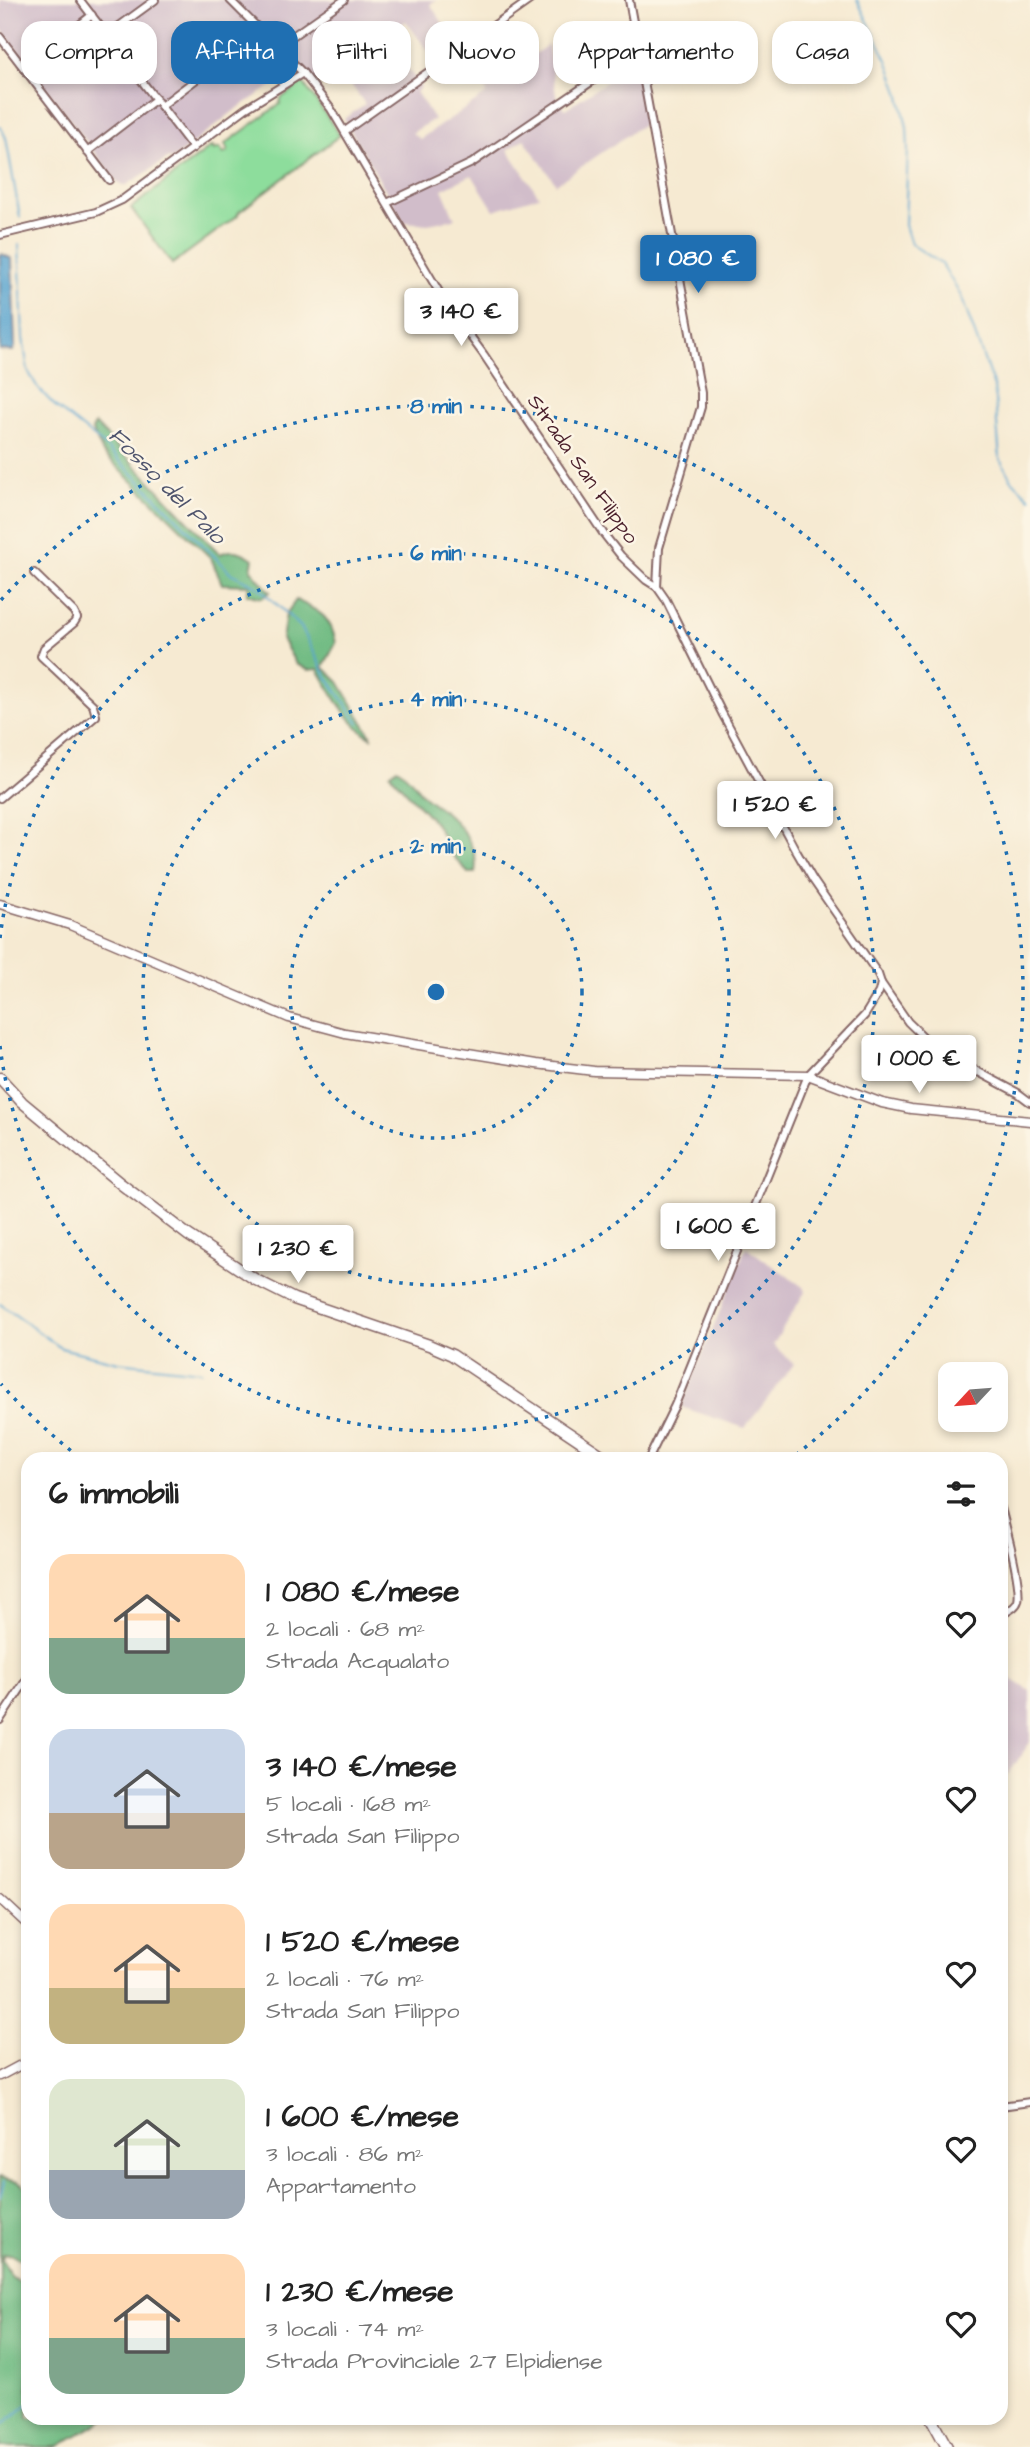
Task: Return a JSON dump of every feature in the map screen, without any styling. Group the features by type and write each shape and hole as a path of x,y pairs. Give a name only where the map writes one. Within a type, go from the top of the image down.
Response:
{"main road":[{"path":"0,1078 22,1102 121,1184 188,1235 256,1280 294,1299 452,1355 596,1452"},
{"path":"934,2425 947,2447"}],"street":[{"path":"80,0 96,21"},
{"path":"126,21 155,0"},
{"name":"Strada San Filippo","path":"230,0 251,21"},
{"path":"298,32 344,0"},
{"path":"345,131 530,0"},
{"path":"629,0 633,21"},
{"path":"84,21 92,15"},
{"path":"0,37 21,64"},
{"name":"Strada San Filippo","path":"298,68 345,131 445,303 484,355 603,533 621,556 657,587 674,614 723,715 795,849 908,1022 937,1050 1030,1102"},
{"path":"0,236 96,212 110,206 137,191 245,109 303,73"},
{"path":"36,84 108,180"},
{"path":"145,84 193,148"},
{"path":"161,106 190,84"},
{"path":"387,203 472,163 589,84"},
{"path":"644,84 692,337 701,401 659,548 657,587"},
{"path":"88,152 156,99"},
{"path":"0,798 96,716 93,705 41,656 44,648 77,618 34,573"},
{"path":"0,904 69,925 289,1018 345,1033 594,1071 808,1075 882,1102 911,1109 1030,1121"},
{"path":"652,1452 675,1405 808,1075 866,1014 879,992 881,983"},
{"path":"1008,1535 1014,1559 1018,1597 1015,1606 1008,1610"},
{"path":"0,1720 21,1688"},
{"path":"0,1899 21,1918"},
{"path":"0,2076 21,2065"},
{"path":"1008,2105 1030,2102"}],"shaded area":[{"path":"0,0 436,0 430,4 441,21 425,21 425,47 411,28 411,21 312,21 312,77 302,66 298,69 298,21 171,21 171,84 275,84 235,110 172,160 169,158 125,186 118,183 43,84 157,84 157,21 21,21 21,55 0,27"},
{"path":"548,45 553,84 565,109 603,84 640,84 648,121 556,184 524,139 508,150 539,196 494,210 472,175 442,189 455,219 428,224 404,222 344,119 365,104 351,84 411,84 411,73 421,87 416,92 434,119 412,133 420,139 487,94 485,87 490,84 539,84 539,51"},
{"path":"746,1247 803,1287 805,1292 773,1345 794,1364 745,1428 681,1407"},
{"path":"1008,1677 1030,1691 1030,1742 1008,1775"}],"green space":[{"path":"302,81 340,135 172,264 131,208 212,146 214,150 219,148 224,154 228,151 225,144 280,104 281,98 295,88 298,82"},
{"path":"95,424 220,554 237,551 253,559 251,570 270,592 262,598 247,594 249,585 222,584 211,558 103,453 92,430"},
{"path":"296,600 318,611 331,626 336,643 323,667 339,682 373,739 348,717 318,669 308,670 296,664 282,639 286,614"},
{"path":"397,768 463,832 475,856 475,873 468,873 455,858 435,823 390,774"},
{"path":"0,2178 21,2184 21,2260 10,2254 3,2255 2,2260 12,2277 21,2282 21,2425 95,2425 57,2447 0,2447"}],"water":[{"path":"2,254 12,259 13,351 0,350"}],"waterway":[{"path":"857,0 887,60 899,92 907,127 905,225 911,244 942,264 961,296 994,387 1000,459 1011,479 1030,498"},
{"name":"Fosso del Palo","path":"0,126 6,138 20,217"},
{"name":"Fosso del Palo","path":"19,244 23,338 28,371 38,388 57,408 104,445 231,573 257,586 301,627 325,674 359,723"},
{"path":"0,1304 61,1348 118,1362 201,1371"},
{"path":"0,2197 4,2182"},
{"path":"0,2366 3,2398 0,2424"},
{"path":"0,2427 21,2410"}]}
